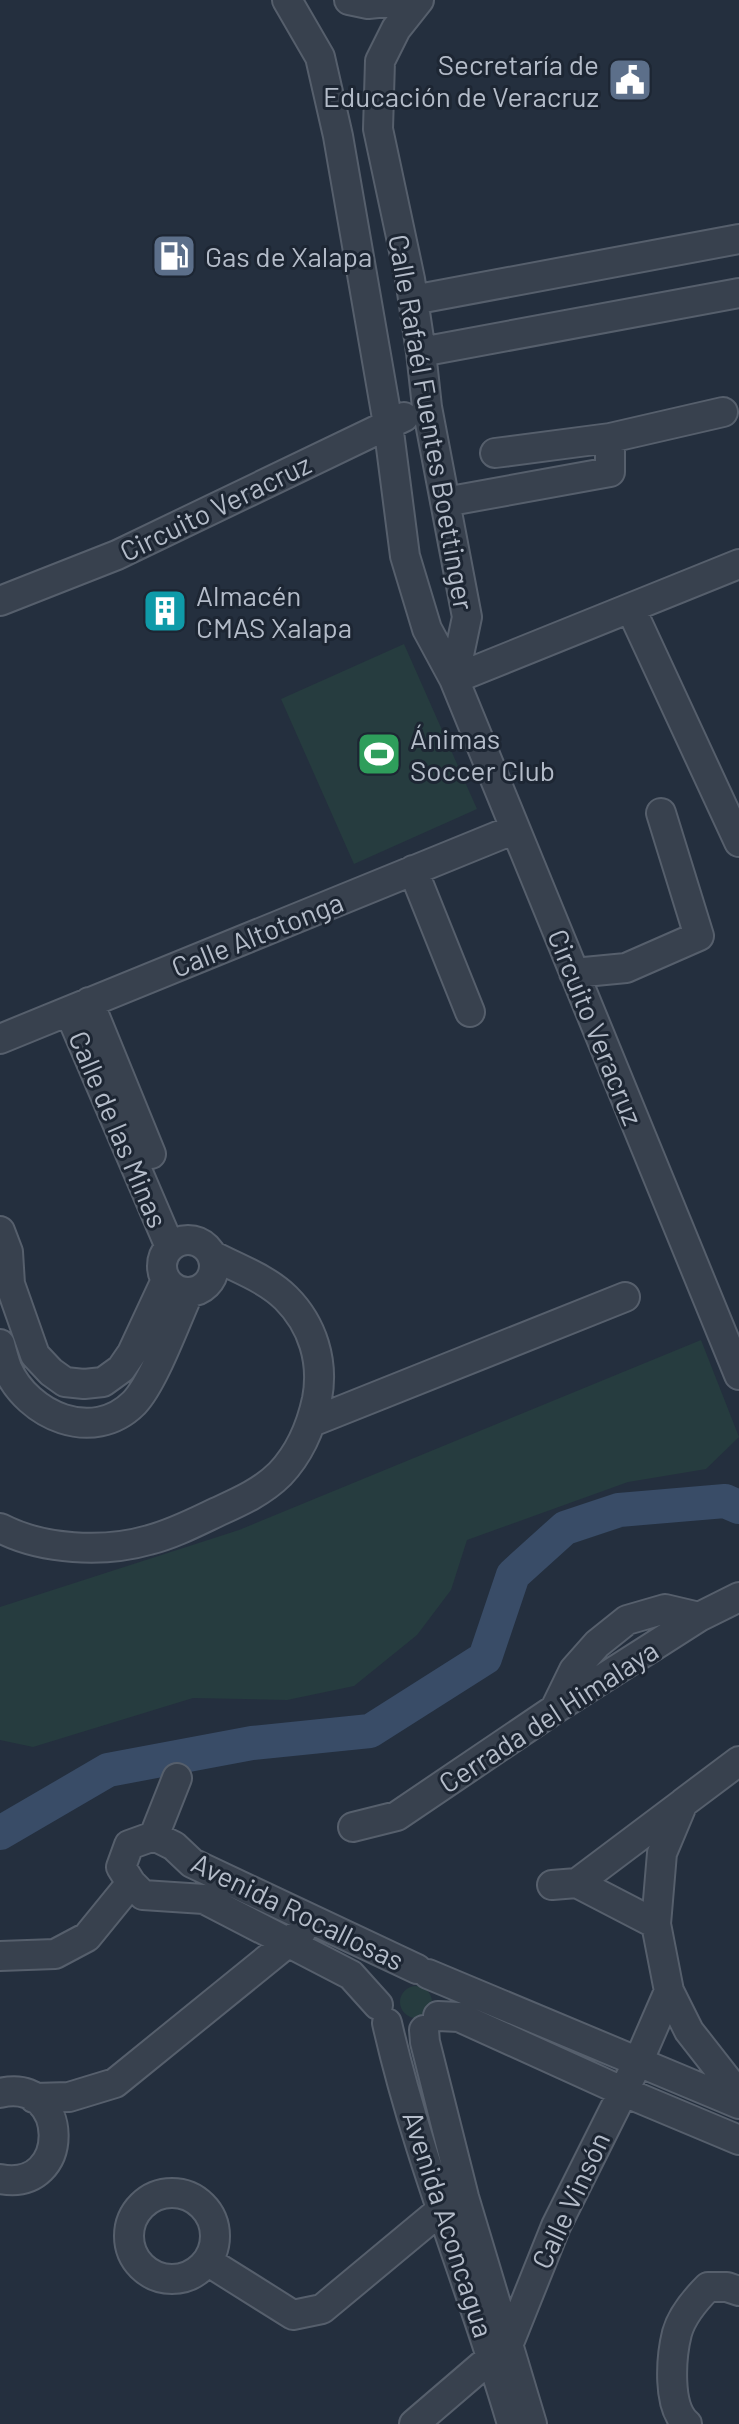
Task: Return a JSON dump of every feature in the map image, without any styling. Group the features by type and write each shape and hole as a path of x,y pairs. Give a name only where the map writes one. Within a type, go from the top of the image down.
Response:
{"street":[{"name":"Calle Rafaél Fuentes Boettinger","path":"287,0 320,57 338,136 388,424 405,556 427,629 454,679"},
{"path":"349,0 368,4 407,0"},
{"name":"Calle Rafaél Fuentes Boettinger","path":"419,0 396,29 380,61 378,129 413,300 427,407 467,617 454,679"},
{"path":"338,136 378,129"},
{"path":"413,300 739,239"},
{"path":"421,352 739,293"},
{"name":"Circuito Veracruz","path":"0,601 117,555 427,407"},
{"path":"495,453 610,438 723,412"},
{"path":"445,502 610,472 610,438"},
{"path":"454,679 739,564"},
{"path":"631,609 739,842"},
{"name":"Circuito Veracruz","path":"454,679 739,1375"},
{"path":"574,973 626,968 699,936 661,813"},
{"name":"Calle Altotonga","path":"0,1039 515,829"},
{"path":"413,870 470,1012"},
{"name":"Calle de las Minas","path":"79,1006 178,1243"},
{"path":"0,1231 8,1252 5,1298 35,1355 65,1382 103,1382 121,1369 178,1286"},
{"path":"178,1243 201,1243 212,1265 203,1287 178,1286 162,1263 178,1243"},
{"path":"0,1528 44,1544 95,1548 149,1541 251,1497 279,1474 301,1446 312,1422 321,1377 314,1341 299,1312 285,1296 243,1271 212,1265"},
{"path":"0,1344 7,1369 36,1405 57,1417 80,1424 107,1420 134,1403 150,1378 178,1286"},
{"path":"312,1422 625,1297"},
{"name":"Cerrada del Himalaya","path":"353,1827 397,1816 555,1709 574,1670 597,1644 627,1620 665,1609 699,1617 739,1597"},
{"path":"656,1924 565,1884 739,1761"},
{"path":"0,1956 55,1954 87,1937 131,1883 121,1867 129,1845 154,1836 177,1778"},
{"path":"683,1803 662,1853 656,1924 669,1991 689,2031 739,2095"},
{"name":"Avenida Rocallosas","path":"154,1836 174,1846 192,1863 422,1972 739,2104"},
{"name":"Avenida Rocallosas","path":"131,1883 143,1895 204,1899 290,1942 351,1975 382,2014"},
{"path":"55,2132 290,1942 314,1919"},
{"path":"431,2023 442,1998 440,1989 422,1972 406,1969 388,1977 378,1995 382,2014 405,2033 459,2017 739,2140"},
{"name":"Calle Vinsón","path":"501,2350 556,2226 639,2060 669,1991"},
{"name":"Avenida Aconcagua","path":"382,2014 453,2204 501,2350 532,2424"},
{"name":"Avenida Aconcagua","path":"431,2023 425,2042 453,2204"},
{"path":"34,2098 69,2097 115,2083"},
{"path":"0,2093 20,2092 34,2098 45,2107 55,2132 47,2161 37,2172 24,2179 0,2179"},
{"path":"207,2261 293,2315 322,2309 453,2204"},
{"path":"687,2424 679,2417 672,2379 677,2332 692,2302 708,2287 727,2287 739,2291"},
{"path":"414,2424 501,2350"},
{"name":"Avenida Aconcagua","path":"501,2350 512,2424"}],"green space":[{"name":"Ánimas Soccer Club","path":"404,644 477,809 354,864 281,699"},
{"path":"701,1340 739,1437 706,1469 628,1482 467,1540 451,1590 417,1635 354,1686 287,1700 193,1698 33,1747 0,1740 0,1607 239,1530"},
{"path":"416,1986 427,1991 432,2002 427,2013 416,2018 405,2013 400,2002 405,1991"}],"waterway":[{"path":"0,1833 108,1770 252,1743 370,1731 485,1658 513,1575 565,1528 619,1510 725,1501 739,1507"}],"place":[{"name":"Secretaría de Educación de Veracruz","path":"630,80"},
{"name":"Gas de Xalapa","path":"174,256"},
{"name":"Almacén CMAS Xalapa","path":"165,611"},
{"name":"Ánimas Soccer Club","path":"379,754"}]}
